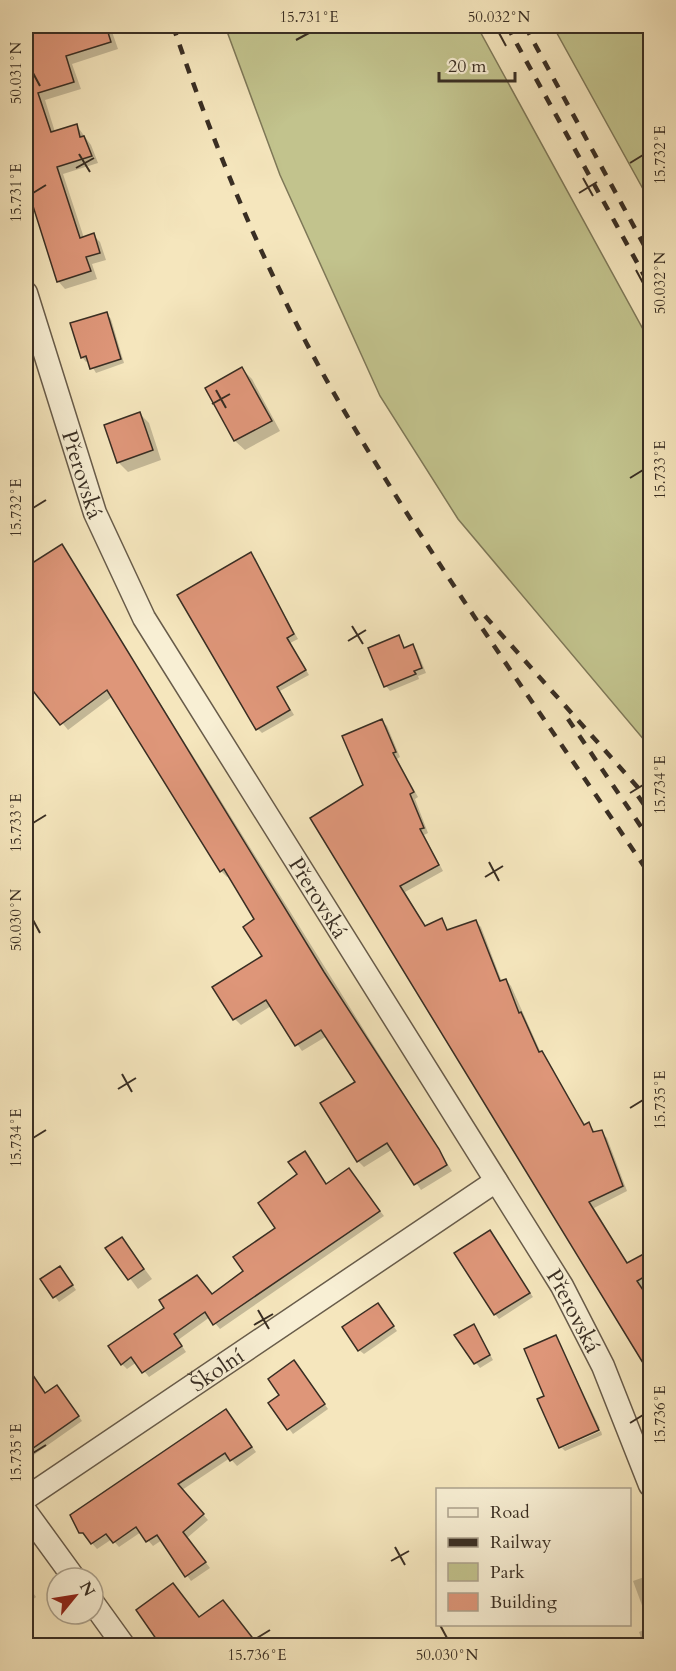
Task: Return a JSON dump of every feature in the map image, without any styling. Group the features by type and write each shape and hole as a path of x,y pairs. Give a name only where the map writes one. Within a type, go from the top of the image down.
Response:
{"street":[{"name":"Přerovská","path":"26,293 95,513 144,618 579,1316 603,1366 651,1485"},
{"name":"Školní","path":"26,1498 496,1181"},
{"path":"26,1512 65,1566"},
{"path":"105,1620 124,1646"}],"green space":[{"path":"225,26 477,26 650,342 650,747 458,519 380,396 280,175"},
{"path":"553,26 650,26 650,203 648,198"}],"building":[{"path":"26,26 106,26 111,42 66,56 74,82 38,93 51,132 77,124 80,137 84,136 92,156 57,167 80,238 94,233 100,253 86,257 91,271 57,282 26,184"},
{"path":"107,312 121,359 90,369 86,356 81,358 70,323"},
{"path":"242,367 272,421 234,441 205,388"},
{"path":"140,412 153,450 117,463 104,425"},
{"path":"62,544 324,972 439,1149 447,1165 414,1185 387,1143 357,1162 320,1103 355,1082 321,1030 295,1046 266,1000 233,1020 212,987 262,956 243,927 254,919 224,869 220,872 107,690 60,725 26,682 26,567"},
{"path":"251,552 294,634 287,638 306,670 277,687 290,710 256,730 177,595"},
{"path":"399,635 404,648 413,644 422,668 414,671 416,674 384,687 368,648"},
{"path":"382,719 396,752 393,753 414,792 410,794 424,828 420,829 439,865 400,886 425,926 442,918 447,930 476,920 500,981 506,979 519,1013 521,1012 539,1052 542,1051 584,1125 589,1122 593,1132 602,1130 623,1186 589,1202 627,1263 651,1250 651,1273 637,1281 651,1302 651,1376 310,818 363,785 342,736"},
{"path":"305,1151 326,1184 349,1168 380,1211 213,1325 205,1312 174,1334 182,1346 142,1373 131,1357 121,1365 108,1346 164,1308 159,1300 197,1275 212,1294 243,1271 233,1257 275,1228 258,1203 297,1174 288,1162"},
{"path":"490,1230 530,1293 494,1315 454,1253"},
{"path":"122,1237 144,1269 128,1280 105,1248"},
{"path":"60,1266 73,1285 53,1298 40,1279"},
{"path":"378,1303 394,1326 358,1351 342,1327"},
{"path":"474,1324 490,1355 474,1364 454,1335"},
{"path":"556,1335 599,1430 559,1448 537,1399 544,1396 524,1349"},
{"path":"294,1360 325,1404 287,1430 268,1403 279,1395 268,1379"},
{"path":"26,1365 45,1393 57,1385 79,1416 26,1453"},
{"path":"226,1409 252,1447 230,1461 225,1453 178,1484 204,1514 183,1532 206,1562 185,1577 157,1535 146,1542 136,1527 113,1543 106,1534 91,1544 83,1533 79,1533 70,1515"},
{"path":"173,1583 199,1617 223,1600 259,1646 161,1646 136,1610"}],"railway":[{"path":"173,26 210,129 252,230 299,329 325,377 423,539 650,875"},
{"path":"507,26 650,286"},
{"path":"525,26 650,256"},
{"path":"485,616 650,801"},
{"path":"568,719 650,840"},
{"path":"638,796 650,813"}]}
